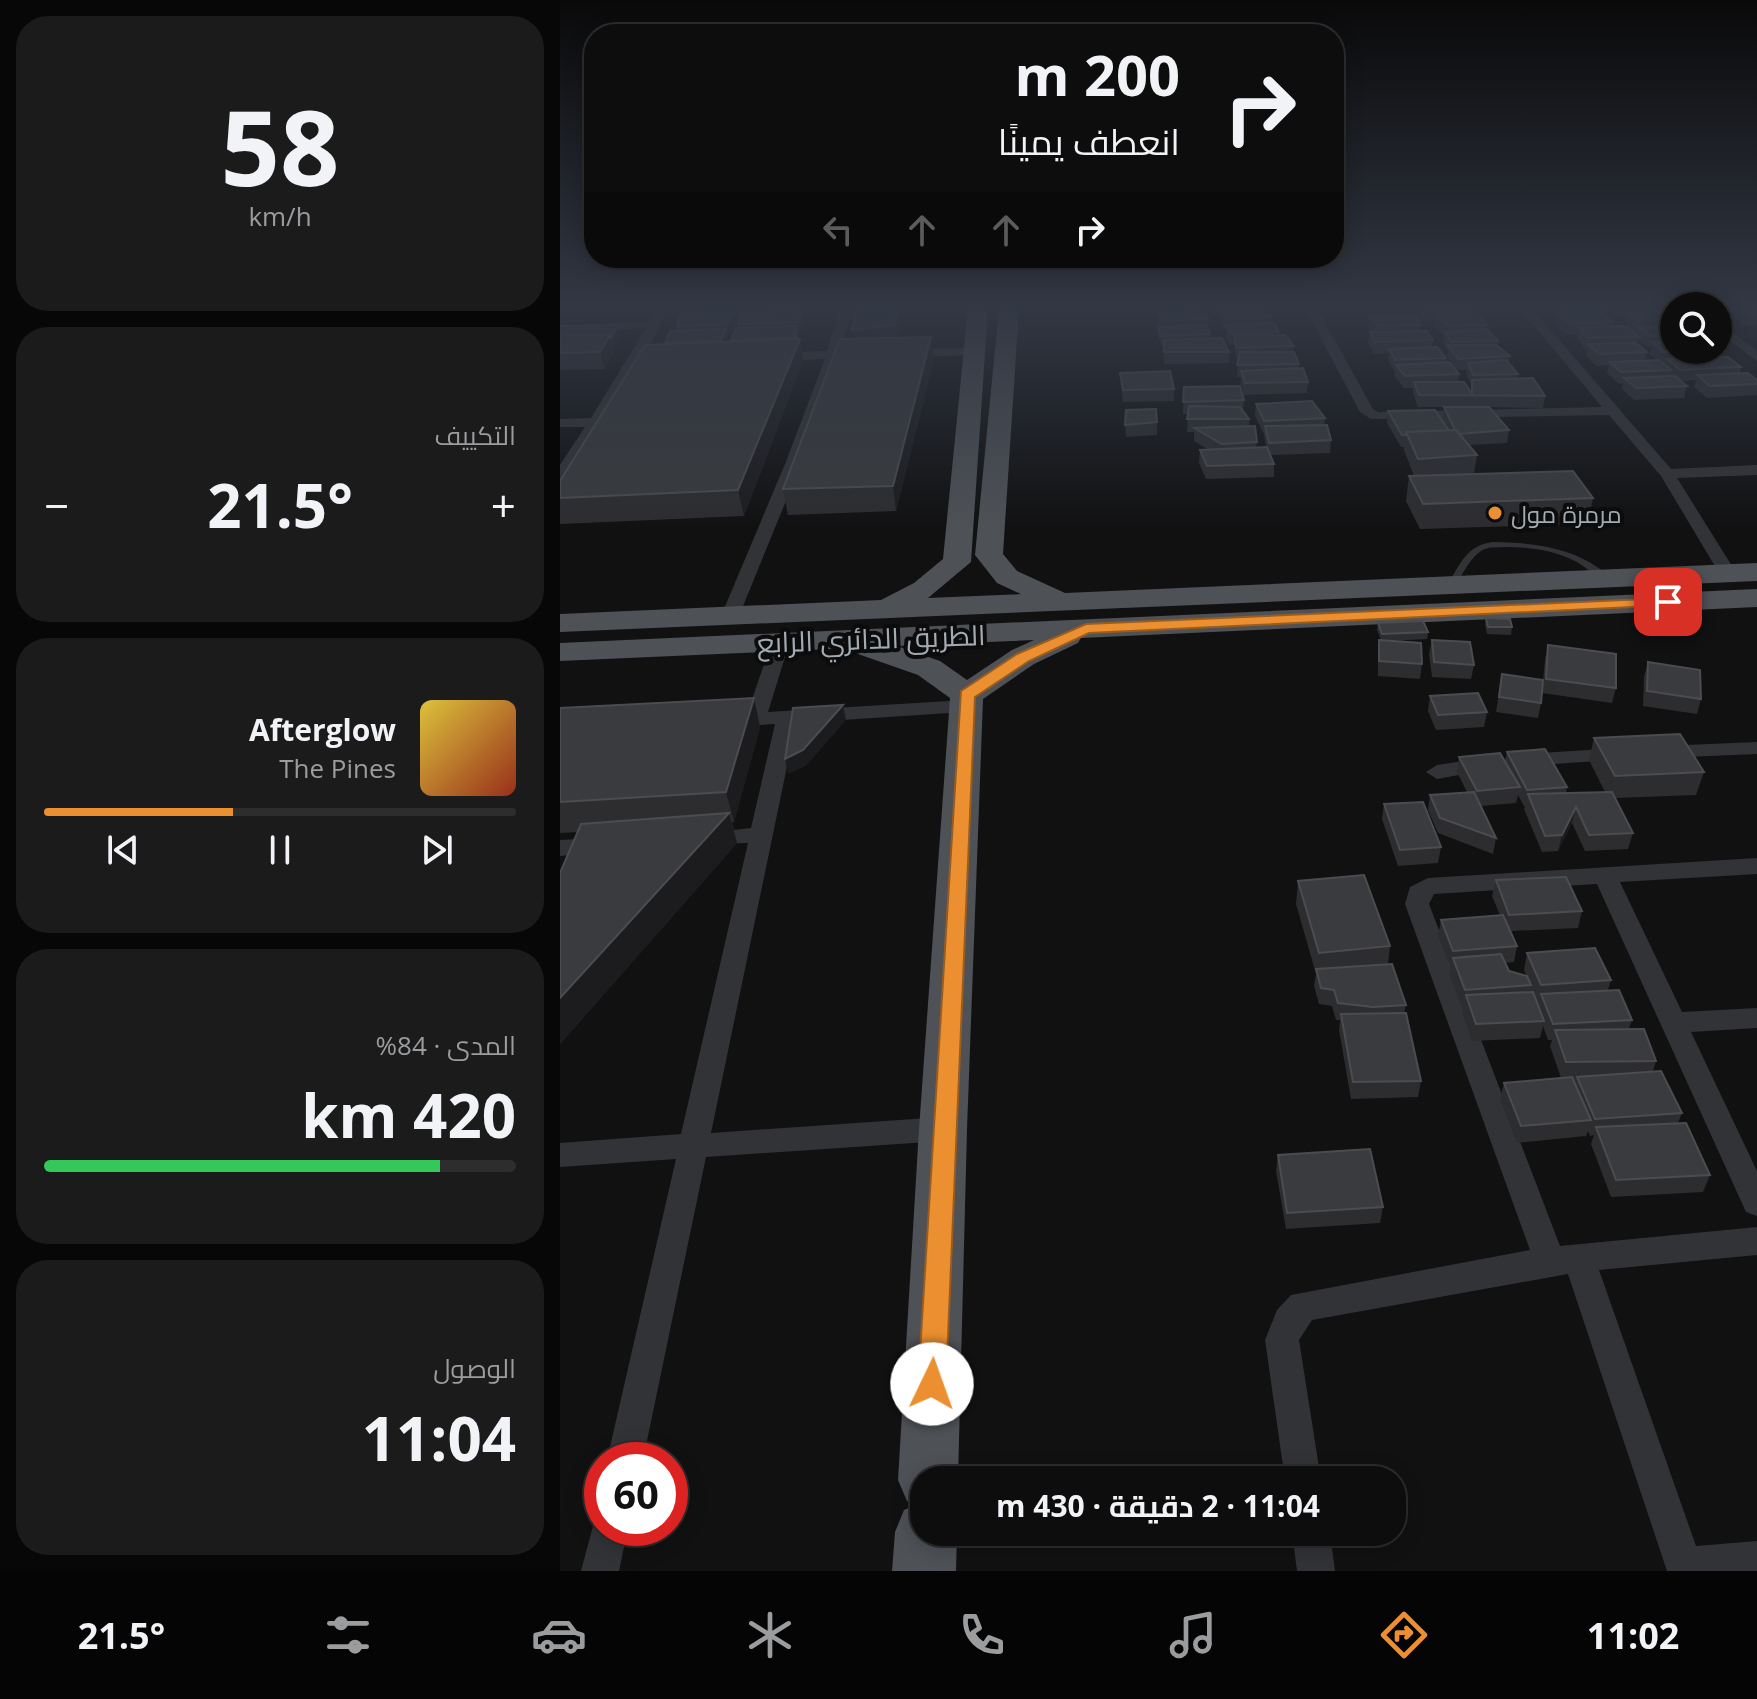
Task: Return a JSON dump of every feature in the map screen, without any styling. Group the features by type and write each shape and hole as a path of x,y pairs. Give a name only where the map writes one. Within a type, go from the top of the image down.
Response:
{"main road":[{"path":"882,610 924,589 957,562 972,381"},
{"path":"966,701 1080,615 1017,584 999,570 989,555 1003,381"},
{"name":"الطريق الدائري الرابع","path":"560,652 823,639 1452,584 1743,573"},
{"name":"الطريق الدائري الرابع","path":"560,623 882,610 1080,615 1757,598"},
{"path":"823,639 906,657 939,674 966,701 929,1466"},
{"path":"924,1571 925,1546"}],"street":[{"path":"560,477 595,422 626,381"},
{"path":"730,616 824,381"},
{"path":"1350,381 1367,412 1376,416 1615,411"},
{"path":"1589,381 1667,474 1743,573"},
{"path":"560,423 595,422"},
{"path":"1667,474 1757,470"},
{"path":"756,719 781,641"},
{"path":"711,721 966,701"},
{"path":"629,1442 787,717"},
{"path":"1437,772 1554,757 1757,748"},
{"path":"675,841 763,835"},
{"path":"560,848 616,844"},
{"path":"576,871 586,846"},
{"path":"1757,866 1428,886 1419,893 1417,904 1564,1260 1685,1569 1757,1560"},
{"path":"1605,875 1757,1203"},
{"path":"1673,1023 1757,1018"},
{"path":"560,1155 943,1129"},
{"path":"1301,1466 1282,1340 1289,1321 1303,1306 1564,1260 1757,1241"},
{"path":"600,1571 605,1546"},
{"path":"1313,1546 1316,1571"}],"building":[{"path":"622,381 783,381 738,490 560,498 560,481"},
{"path":"824,381 920,381 893,486 783,489"},
{"path":"1121,381 1172,381 1174,389 1123,390"},
{"path":"1244,381 1308,382 1245,383"},
{"path":"1472,381 1535,381 1545,396 1419,395 1414,382 1464,382 1472,394"},
{"path":"1628,381 1681,381 1687,386 1636,388"},
{"path":"1704,381 1757,381 1757,384 1710,386"},
{"path":"1240,386 1244,400 1183,402 1184,387"},
{"path":"1312,401 1325,418 1264,421 1256,404"},
{"path":"1189,406 1240,407 1249,419 1187,419"},
{"path":"1444,407 1489,407 1509,430 1459,434"},
{"path":"1156,409 1157,422 1125,425 1126,410"},
{"path":"1435,410 1449,431 1406,432 1402,435 1388,411"},
{"path":"1327,425 1331,440 1269,443 1265,426"},
{"path":"1255,426 1257,442 1222,444 1194,428"},
{"path":"1456,430 1477,455 1418,459 1406,432"},
{"path":"1267,447 1274,464 1207,466 1200,450"},
{"path":"1573,471 1593,498 1423,504 1409,476"},
{"path":"1486,618 1510,619 1512,627 1488,627"},
{"path":"1423,621 1428,632 1382,634 1378,623"},
{"path":"1379,640 1421,643 1422,664 1379,661"},
{"path":"1432,640 1470,642 1474,665 1434,662"},
{"path":"1548,645 1616,654 1616,688 1546,679"},
{"path":"1648,662 1700,670 1701,699 1647,691"},
{"path":"1502,674 1543,680 1541,703 1499,697"},
{"path":"1478,693 1487,712 1438,715 1430,696"},
{"path":"754,698 726,792 560,802 560,708"},
{"path":"843,705 803,750 785,759 793,708"},
{"path":"1680,734 1704,772 1615,776 1594,738"},
{"path":"1545,749 1567,787 1527,790 1507,752"},
{"path":"1500,753 1520,787 1477,791 1459,757"},
{"path":"1474,792 1496,838 1440,818 1430,795"},
{"path":"1612,792 1633,833 1589,835 1576,807 1562,835 1545,836 1528,794"},
{"path":"1423,802 1441,847 1400,850 1384,804"},
{"path":"729,813 560,998 560,873 581,824"},
{"path":"1364,875 1390,946 1319,953 1298,881"},
{"path":"1566,877 1582,911 1509,915 1496,880"},
{"path":"1503,915 1517,946 1453,951 1441,920"},
{"path":"1595,948 1611,980 1541,985 1527,953"},
{"path":"1501,954 1509,971 1527,976 1531,985 1465,990 1453,958"},
{"path":"1392,964 1406,1005 1373,1007 1338,1003 1334,990 1321,988 1316,969"},
{"path":"1619,990 1632,1020 1553,1024 1541,994"},
{"path":"1533,992 1544,1021 1476,1024 1466,995"},
{"path":"1406,1013 1421,1081 1353,1082 1341,1014"},
{"path":"1644,1029 1656,1061 1566,1062 1555,1030"},
{"path":"1661,1071 1682,1113 1595,1119 1577,1077"},
{"path":"1572,1077 1591,1120 1521,1126 1504,1083"},
{"path":"1686,1123 1710,1175 1616,1180 1596,1127"},
{"path":"1370,1149 1383,1207 1287,1213 1278,1155"}],"place":[{"name":"مرمرة مول","path":"1495,513"}],"route":[{"path":"932,1384 967,695 1023,657 1086,628 1668,602"}]}
